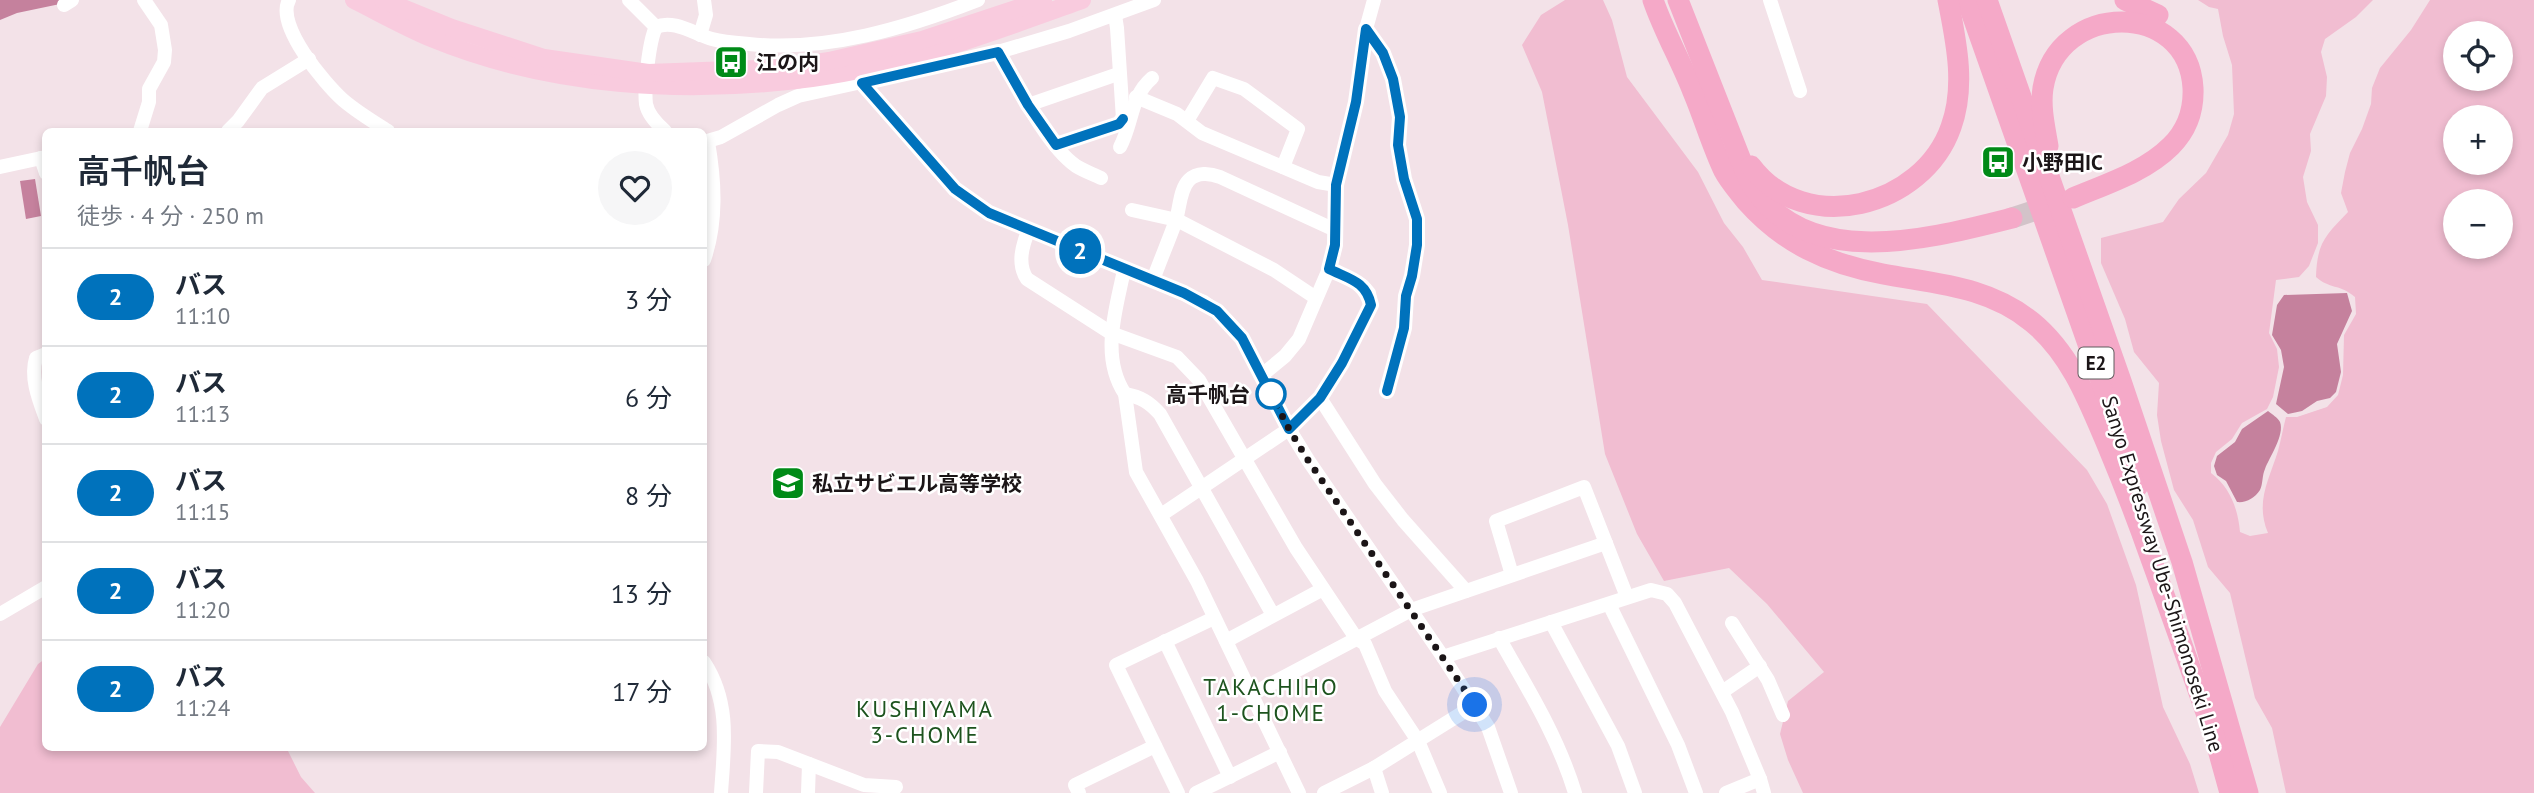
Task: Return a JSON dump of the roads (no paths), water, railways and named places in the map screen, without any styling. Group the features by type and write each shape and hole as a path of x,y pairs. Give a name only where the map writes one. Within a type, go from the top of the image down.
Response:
{"highway":[{"path":"1643,0 1664,32 1690,84 1725,172 1740,193 1773,228 1818,256 1850,267 1938,282 1986,295 2032,322 2056,347 2078,380 2126,491 2213,730"},
{"path":"1653,0 1664,32"},
{"path":"1672,0 1691,31"},
{"path":"1678,0 1748,178 1765,201 1795,223 1831,238 1862,243 1909,240 2014,222 1938,244 1870,252 1815,243 1775,223 1753,201 1730,173 1708,128"},
{"path":"1736,145 1760,178 1777,190 1812,205 1834,207 1863,204 1883,198 1908,184 1927,168 1940,150 1956,114 1959,74 1948,0"},
{"name":"Sanyo Expressway Ube-Shimonoseki Line","path":"1967,0 2124,444 2170,585 2230,793"},
{"name":"Sanyo Expressway Ube-Shimonoseki Line","path":"1987,0 2182,562 2248,793"},
{"path":"2078,260 2043,122 2045,80 2054,55 2067,37 2094,20 2118,16 2145,21 2161,30 2183,52 2190,69 2193,107 2182,133 2158,158 2075,203 2143,176 2177,153 2191,134 2202,107 2202,78 2184,37 2162,17 2125,0"}],"main road":[{"path":"354,0 430,37 534,69 586,79 752,84 814,78 929,52 1082,0"},
{"path":"383,0 452,28 544,58 648,79 829,61 922,40 1043,0"}],"street":[{"path":"142,128 149,102 149,89 164,62 165,50 161,24 144,0"},
{"path":"289,0 286,5 288,23 309,59 341,98 383,128"},
{"path":"629,0 656,26"},
{"path":"701,35 706,15 704,0"},
{"path":"661,128 656,124 646,104 650,39 656,26 673,24 713,40 771,45 846,39 919,22 978,0"},
{"path":"707,142 798,96 998,52 1154,0"},
{"path":"1262,375 1285,356 1299,339 1329,269 1335,245 1336,185 1356,102 1366,29 1374,0"},
{"path":"1770,0 1800,90"},
{"path":"1056,145 1119,124 1123,119 1115,15"},
{"path":"1366,29 1383,53 1393,79 1400,117 1398,145 1404,179 1417,219 1417,245 1406,296 1404,328 1387,391"},
{"path":"998,52 1028,105 1056,145 1076,166 1101,178"},
{"path":"231,128 262,88 309,59"},
{"path":"1028,105 1118,74"},
{"path":"1120,147 1127,134 1130,110 1136,97 1141,87 1152,78"},
{"path":"1187,121 1213,78 1244,89 1298,129 1283,167"},
{"path":"862,83 955,189 989,213 1204,302 1217,311 1242,338 1289,429 1475,705 1497,748 1511,793"},
{"path":"1136,97 1187,121 1202,132 1318,182 1336,185"},
{"path":"707,146 712,164 713,225 707,248"},
{"path":"0,167 42,158"},
{"path":"1153,280 1177,220 1184,188 1190,178 1198,175 1211,174 1335,230"},
{"path":"1132,210 1177,220 1274,270 1316,298"},
{"path":"1029,229 1021,258 1021,270 1027,279 1111,333 1170,354 1188,366 1199,380 1296,548 1356,638 1365,644 1385,691 1419,741 1440,793"},
{"path":"1161,515 1289,429 1320,398 1342,363 1371,305 1363,286 1329,269"},
{"path":"1124,270 1111,333 1114,369 1118,384 1125,394 1136,472 1226,641 1299,793"},
{"path":"42,356 36,358 34,365 37,394 42,408"},
{"path":"1125,394 1150,403 1160,414 1273,615"},
{"path":"1320,398 1375,484 1466,591"},
{"path":"1512,575 1496,521 1584,488 1627,597"},
{"path":"1252,694 1411,610 1606,543"},
{"path":"0,614 42,589"},
{"path":"1226,641 1323,589"},
{"path":"1443,657 1651,590 1667,594 1675,603 1722,692 1762,786 1726,793"},
{"path":"1609,604 1678,746 1696,793"},
{"path":"1178,793 1116,665 1214,618"},
{"path":"1551,622 1618,746 1635,793"},
{"path":"1732,623 1760,666 1783,715"},
{"path":"1499,638 1548,723 1565,760 1575,793"},
{"path":"1165,641 1230,776"},
{"path":"1722,692 1760,666"},
{"path":"707,668 720,696 725,716 721,793"},
{"path":"1324,793 1374,768 1475,705"},
{"path":"1079,793 1075,785 1155,746"},
{"path":"756,793 758,751 778,752 864,789 896,788"},
{"path":"1196,793 1280,752"},
{"path":"808,793 809,764"},
{"path":"1374,768 1382,793"}],"tunnel":[{"path":"2012,218 2057,203"}],"place":[{"name":"江の内","path":"731,62"},
{"name":"小野田IC","path":"1998,162"},
{"name":"高千帆台","path":"1271,394"},
{"name":"私立サビエル高等学校","path":"788,483"}],"district":[{"name":"TAKACHIHO 1-CHOME","path":"1271,699"},
{"name":"KUSHIYAMA 3-CHOME","path":"925,721"}]}
